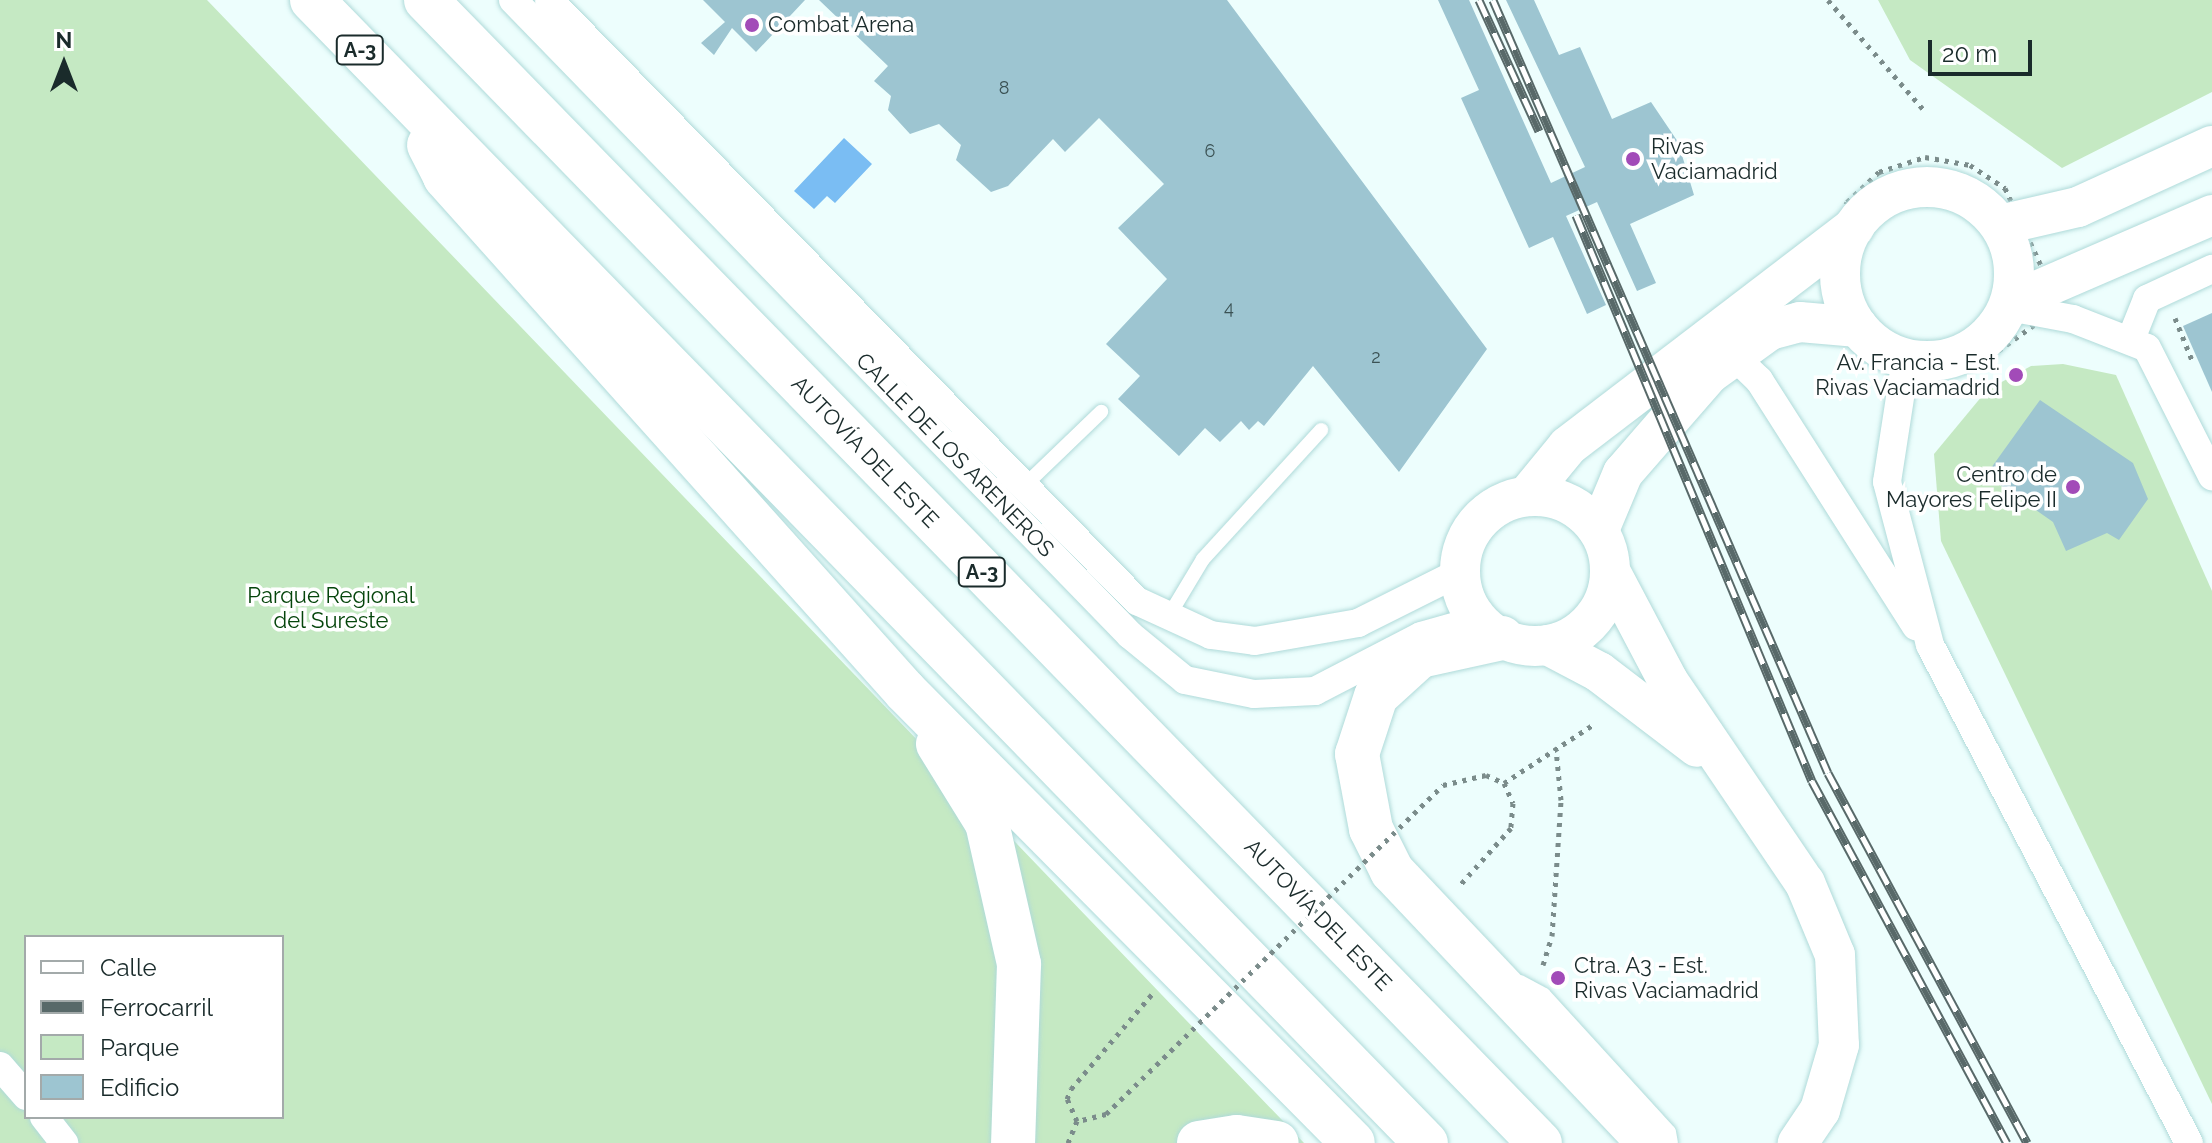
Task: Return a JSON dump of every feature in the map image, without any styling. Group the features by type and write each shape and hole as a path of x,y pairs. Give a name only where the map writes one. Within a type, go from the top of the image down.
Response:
{"highway":[{"name":"A-3","path":"312,0 1426,1143"},
{"name":"AUTOVÍA DEL ESTE","path":"426,0 1540,1143"},
{"path":"408,100 445,177 905,691 1031,810 1353,1143"},
{"path":"1490,629 1420,656 1376,696 1362,727 1358,766 1371,829 1392,871 1649,1143"},
{"path":"905,691 987,823 1019,964 1013,1143"},
{"path":"1199,1143 1237,1137 1277,1143"}],"street":[{"name":"CALLE DE LOS ARENEROS","path":"513,0 1130,635 1185,680 1254,694 1315,691 1351,679 1421,636 1490,629"},
{"name":"CALLE DE LOS ARENEROS","path":"549,0 1022,488 1137,601 1167,620 1255,641 1307,636 1358,623 1460,572"},
{"path":"1722,767 1599,672 1548,645 1490,629 1460,572 1479,521 1527,496 1557,455 1840,237 1882,199 1930,187 1966,195 2012,223 2078,207 2212,146"},
{"path":"1599,530 1623,473 1647,440 1734,356 1770,330 1847,324 1906,364 1934,361 1974,349 2028,302 2212,215"},
{"path":"2012,223 2014,262 2028,302"},
{"path":"1840,237 1840,278 1847,324"},
{"path":"2131,339 2147,299 2212,269"},
{"path":"2028,302 2131,339 2147,348 2205,442 2212,476"},
{"path":"1734,356 1759,380 1877,574 1930,645 2189,1143"},
{"path":"1906,364 1887,482 1930,645"},
{"path":"1527,496 1563,501 1599,530 1610,571 1722,767 1805,883 1835,955 1839,1045 1820,1110 1798,1143"},
{"path":"1548,645 1592,619 1610,571"},
{"path":"0,1066 24,1094"},
{"path":"46,1119 64,1143"}],"lane":[{"path":"1022,488 1101,412"},
{"path":"1167,620 1203,559 1321,430"},
{"path":"1482,963 1544,995 1669,1132 1671,1143"}],"path":[{"path":"1828,0 1925,111"},
{"path":"1925,157 1985,172 2012,223 2028,302 2011,343 1969,366 1944,374 1861,349 1825,288 1840,237 1864,184 1925,157"},
{"path":"2187,312 2174,318 2196,370"},
{"path":"1504,783 1594,724"},
{"path":"1543,965 1552,936 1561,800 1556,749"},
{"path":"1077,1121 1106,1114 1443,785 1486,775 1504,783 1513,803 1511,828 1484,865 1428,910"},
{"path":"1068,1143 1077,1121 1067,1099 1071,1089 1152,994 1140,984"}],"green space":[{"name":"Parque Regional del Sureste","path":"0,0 207,0 1304,1143 0,1143"},
{"path":"1878,0 2212,0 2212,92 2062,168 1910,60"},
{"path":"2063,364 2116,375 2212,591 2212,1104 1941,541 1934,454 1987,390 2031,366"}],"water":[{"path":"844,138 872,164 835,203 827,196 814,209 794,191"}],"building":[{"name":"Combat Arena","path":"703,0 805,0 756,52 732,28 714,55 701,43 725,22"},
{"path":"819,0 1227,0 1487,349 1399,472 1313,366 1264,426 1258,421 1249,430 1241,421 1220,442 1205,428 1179,456 1118,399 1140,376 1106,344 1167,279 1118,228 1164,184 1099,118 1065,152 1053,139 1008,186 991,192 956,160 961,145 939,124 910,134 888,110 891,96 874,81 888,66"},
{"name":"Rivas Vaciamadrid","path":"1438,0 1469,0 1551,183 1585,167 1506,0 1534,0 1559,55 1580,47 1612,119 1651,102 1678,142 1694,195 1630,224 1656,283 1637,291 1597,202 1566,216 1606,305 1587,314 1553,237 1529,248 1461,98 1479,90"},
{"path":"2212,313 2212,392 2183,326"},
{"name":"Centro de Mayores Felipe II","path":"2040,400 2133,463 2148,499 2119,540 2107,533 2066,551 2053,522 1986,475"}],"railway":[{"path":"1479,0 1539,131"},
{"path":"1493,0 1828,773 2027,1143"},
{"path":"1576,215 1812,781 2007,1143"}],"place":[{"name":"Combat Arena","path":"752,25"},
{"name":"Rivas Vaciamadrid","path":"1633,159"},
{"name":"Av. Francia - Est. Rivas Vaciamadrid","path":"2016,375"},
{"name":"Centro de Mayores Felipe II","path":"2073,487"},
{"name":"Ctra. A3 - Est. Rivas Vaciamadrid","path":"1558,978"}]}
